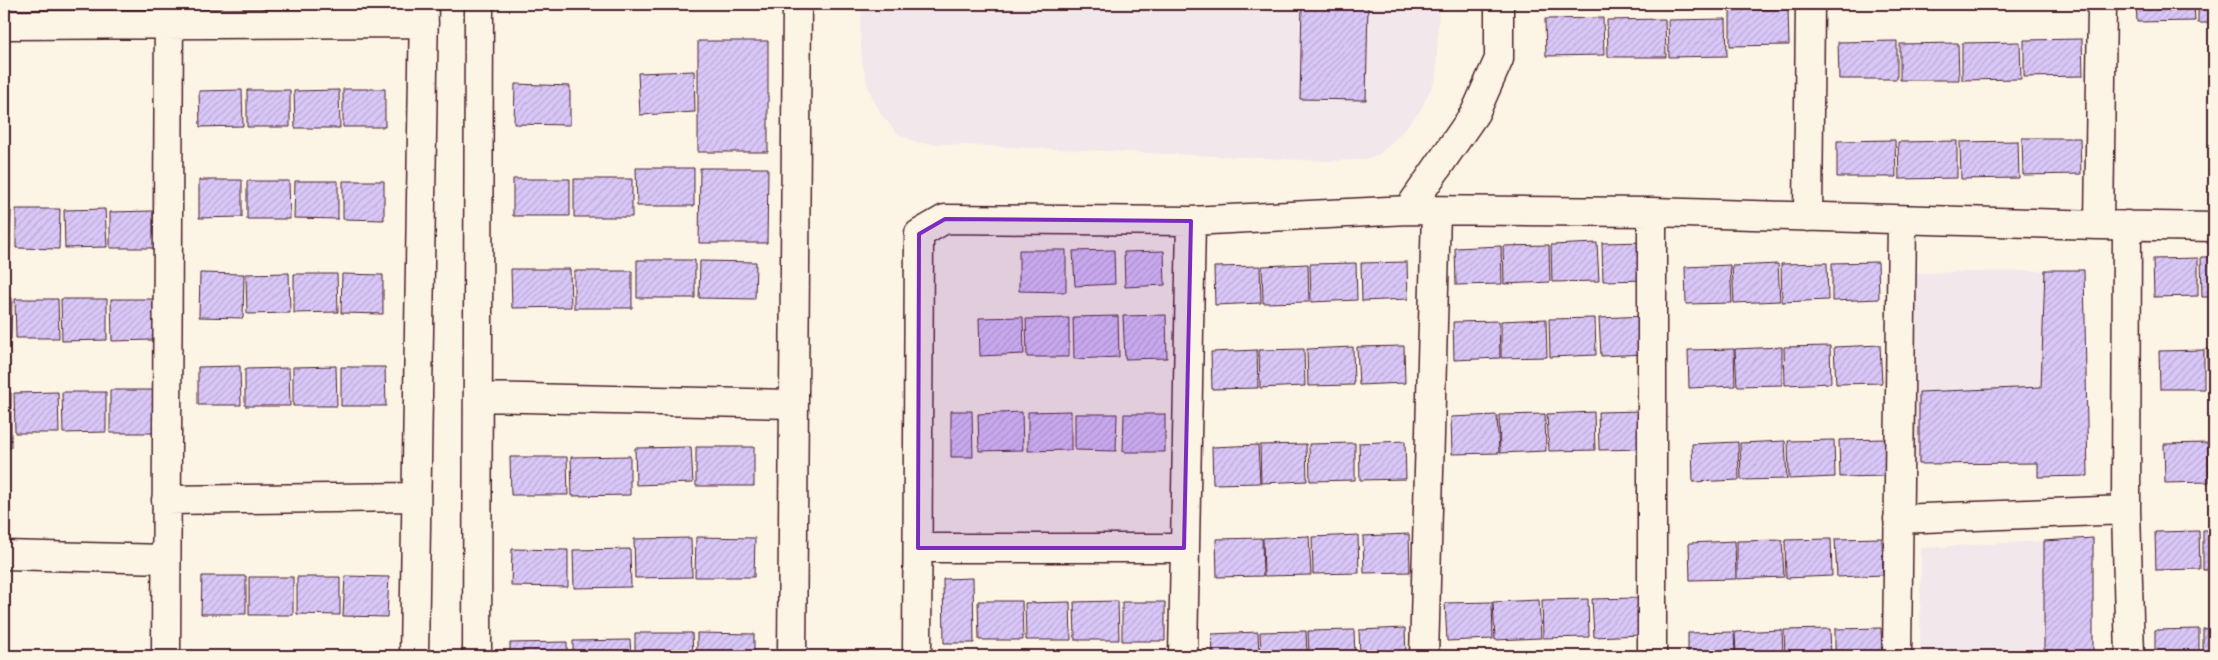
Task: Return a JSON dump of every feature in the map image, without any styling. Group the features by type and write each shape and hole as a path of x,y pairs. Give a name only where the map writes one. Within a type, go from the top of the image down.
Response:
{"street":[{"path":"477,656 479,4"},
{"path":"792,656 797,4"},
{"path":"1408,210 1476,114 1499,59 1499,4"},
{"path":"1808,217 1810,4"},
{"path":"2099,225 2102,4"},
{"path":"166,656 169,13"},
{"path":"4,25 169,13 424,13 414,656"},
{"path":"917,656 919,234 945,219 1191,221 1408,210 1436,212 1652,212 2214,227"},
{"path":"1424,656 1436,212"},
{"path":"1652,212 1652,656"},
{"path":"1897,656 1902,220"},
{"path":"1183,656 1191,221"},
{"path":"2127,225 2126,510 2130,656"},
{"path":"478,397 794,404"},
{"path":"166,500 415,497"},
{"path":"1898,519 2126,510"},
{"path":"918,548 1184,548"},
{"path":"4,555 166,559"}],"highlighted area":[{"path":"945,219 1191,221 1184,548 918,548 919,234"}],"shaded area":[{"path":"862,4 1439,4 1436,78 1420,111 1400,134 1380,154 1361,160 1327,161 918,143 898,134 881,114 869,90 862,61 860,31"},
{"path":"2084,270 2088,476 2038,477 2037,463 1913,465 1909,273"},
{"path":"2093,538 2093,656 1920,656 1921,548"}],"building":[{"path":"1302,4 1368,4 1366,100 1300,99"},
{"path":"2136,4 2194,4 2195,21 2137,22"},
{"path":"2198,4 2214,4 2214,23 2198,23"},
{"path":"1788,9 1789,45 1730,46 1730,10"},
{"path":"1603,18 1604,55 1546,56 1545,19"},
{"path":"1665,19 1666,57 1608,57 1607,20"},
{"path":"1726,19 1727,56 1669,57 1668,20"},
{"path":"2082,39 2083,76 2024,77 2024,40"},
{"path":"698,41 768,41 768,152 698,152"},
{"path":"1897,41 1897,79 1839,79 1838,42"},
{"path":"2020,42 2021,79 1962,80 1962,43"},
{"path":"1958,43 1959,80 1900,80 1900,44"},
{"path":"694,71 695,112 640,115 638,73"},
{"path":"515,84 570,86 570,125 514,124"},
{"path":"343,89 385,89 385,127 343,127"},
{"path":"242,90 243,126 200,127 199,91"},
{"path":"247,90 290,90 290,127 247,127"},
{"path":"339,90 340,128 295,128 294,91"},
{"path":"2022,138 2080,138 2081,174 2023,175"},
{"path":"1895,140 1896,177 1837,177 1837,141"},
{"path":"1957,141 1957,178 1899,179 1898,142"},
{"path":"2018,141 2019,178 1961,179 1960,142"},
{"path":"636,168 694,168 694,206 637,206"},
{"path":"700,168 768,168 767,243 699,243"},
{"path":"513,179 570,179 570,216 513,216"},
{"path":"574,179 632,179 632,217 574,217"},
{"path":"199,180 242,180 242,217 199,218"},
{"path":"247,181 289,181 290,219 247,219"},
{"path":"295,181 338,181 338,219 294,218"},
{"path":"343,181 384,181 384,220 343,219"},
{"path":"16,209 60,209 59,249 16,248"},
{"path":"105,209 107,247 65,248 64,210"},
{"path":"4,210 11,211 10,248 4,248"},
{"path":"153,211 154,248 110,248 110,212"},
{"path":"1648,242 1649,280 1603,281 1602,243"},
{"path":"1597,243 1599,281 1552,282 1551,245"},
{"path":"1549,245 1550,282 1504,284 1503,246"},
{"path":"1501,246 1502,284 1456,285 1455,248"},
{"path":"1019,250 1066,250 1066,292 1019,291"},
{"path":"1114,250 1115,284 1075,286 1073,251"},
{"path":"1164,251 1165,285 1125,287 1124,252"},
{"path":"2201,257 2214,257 2214,297 2202,297"},
{"path":"2198,258 2198,296 2154,297 2153,259"},
{"path":"637,260 695,260 695,298 637,298"},
{"path":"700,261 756,262 755,299 699,298"},
{"path":"1407,262 1408,299 1362,301 1361,263"},
{"path":"1878,262 1879,299 1832,301 1832,263"},
{"path":"1356,263 1357,300 1311,302 1310,264"},
{"path":"1827,263 1828,300 1782,302 1781,264"},
{"path":"1308,264 1309,302 1263,303 1262,266"},
{"path":"1778,264 1780,301 1734,303 1732,266"},
{"path":"1730,265 1732,303 1686,304 1685,267"},
{"path":"1260,266 1261,303 1215,305 1214,267"},
{"path":"511,269 570,269 571,307 512,308"},
{"path":"2045,270 2084,270 2088,476 2038,477 2038,463 1919,464 1919,392 2041,387"},
{"path":"574,271 632,271 632,308 574,308"},
{"path":"200,273 244,274 243,318 199,317"},
{"path":"289,273 290,313 247,314 246,274"},
{"path":"294,274 337,274 338,312 294,313"},
{"path":"342,274 383,275 383,314 341,313"},
{"path":"4,297 12,298 11,339 4,339"},
{"path":"15,299 58,299 59,338 16,338"},
{"path":"61,299 107,299 107,340 62,341"},
{"path":"111,299 153,299 154,340 112,341"},
{"path":"1166,315 1167,358 1125,359 1123,316"},
{"path":"1118,316 1119,357 1074,359 1073,317"},
{"path":"1645,316 1647,354 1601,356 1599,318"},
{"path":"1023,317 1024,354 980,356 979,318"},
{"path":"1069,318 1069,357 1027,357 1026,319"},
{"path":"1595,318 1596,355 1550,357 1549,319"},
{"path":"1546,319 1547,357 1501,358 1501,321"},
{"path":"1499,321 1500,358 1454,360 1453,322"},
{"path":"1880,345 1882,383 1836,384 1834,347"},
{"path":"1404,346 1405,383 1359,385 1357,347"},
{"path":"1830,346 1831,383 1785,385 1784,347"},
{"path":"1353,347 1354,385 1308,386 1307,349"},
{"path":"1782,347 1782,385 1737,386 1735,349"},
{"path":"1304,349 1305,386 1260,388 1259,350"},
{"path":"1734,349 1735,386 1689,388 1688,350"},
{"path":"2207,349 2214,349 2214,389 2208,389"},
{"path":"1257,350 1258,388 1212,389 1211,352"},
{"path":"2204,350 2204,389 2160,389 2159,351"},
{"path":"240,366 241,405 198,405 198,367"},
{"path":"336,366 337,406 293,406 293,367"},
{"path":"341,367 385,367 386,406 341,406"},
{"path":"289,368 290,406 245,406 245,369"},
{"path":"110,390 155,390 154,433 110,433"},
{"path":"58,392 59,433 15,433 14,393"},
{"path":"62,392 106,392 106,432 63,433"},
{"path":"4,393 11,393 11,448 4,448"},
{"path":"951,411 972,411 973,457 951,457"},
{"path":"1071,411 1071,450 1028,451 1028,412"},
{"path":"1644,411 1645,449 1599,450 1598,412"},
{"path":"1022,412 1023,450 979,451 978,414"},
{"path":"1594,412 1595,450 1549,451 1547,414"},
{"path":"1075,414 1117,414 1116,451 1075,450"},
{"path":"1124,414 1165,414 1165,452 1123,452"},
{"path":"1545,414 1546,451 1500,453 1499,415"},
{"path":"1497,415 1499,453 1452,454 1451,417"},
{"path":"1885,439 1886,476 1840,477 1839,440"},
{"path":"1834,440 1835,477 1789,479 1788,441"},
{"path":"1405,441 1406,479 1360,480 1359,443"},
{"path":"1785,441 1787,479 1741,480 1740,443"},
{"path":"1738,442 1739,480 1693,482 1692,444"},
{"path":"2212,442 2214,442 2214,482 2213,482"},
{"path":"1355,443 1355,480 1310,481 1309,444"},
{"path":"2208,443 2209,482 2165,483 2164,444"},
{"path":"1306,444 1307,481 1261,483 1260,445"},
{"path":"1258,445 1260,483 1213,484 1212,447"},
{"path":"691,447 693,483 636,485 635,448"},
{"path":"696,447 754,447 754,486 696,486"},
{"path":"630,456 630,495 572,496 571,457"},
{"path":"510,457 567,457 568,495 511,495"},
{"path":"2203,530 2214,530 2214,570 2203,570"},
{"path":"2199,531 2200,569 2156,570 2155,532"},
{"path":"1409,534 1410,572 1364,573 1363,536"},
{"path":"1358,535 1359,573 1313,574 1312,537"},
{"path":"1309,536 1311,575 1264,576 1263,538"},
{"path":"696,537 755,538 754,577 695,577"},
{"path":"691,538 692,577 635,578 634,539"},
{"path":"1262,538 1263,576 1217,577 1216,539"},
{"path":"1882,538 1883,575 1837,577 1835,539"},
{"path":"2093,538 2093,656 2044,656 2044,541"},
{"path":"1831,539 1832,576 1786,578 1785,540"},
{"path":"1782,540 1784,577 1737,579 1737,541"},
{"path":"1735,541 1736,579 1690,580 1689,543"},
{"path":"512,549 568,550 568,587 511,586"},
{"path":"630,549 631,587 574,588 573,550"},
{"path":"202,576 246,576 246,614 201,614"},
{"path":"345,576 389,577 387,617 343,616"},
{"path":"249,577 293,577 293,615 249,615"},
{"path":"297,577 340,577 340,615 297,614"},
{"path":"973,578 974,643 944,643 943,579"},
{"path":"1638,598 1640,635 1594,637 1592,599"},
{"path":"1588,599 1589,637 1543,638 1542,600"},
{"path":"1539,600 1541,638 1495,640 1493,602"},
{"path":"978,601 1022,601 1023,640 979,640"},
{"path":"1118,601 1119,640 1075,640 1074,602"},
{"path":"1070,602 1071,640 1026,640 1025,603"},
{"path":"1122,602 1165,602 1165,641 1122,641"},
{"path":"1492,602 1493,639 1447,641 1445,603"},
{"path":"1405,628 1406,656 1360,656 1359,630"},
{"path":"1881,628 1882,656 1835,656 1835,629"},
{"path":"2214,628 2214,656 2203,656 2203,629"},
{"path":"1830,629 1831,656 1785,656 1784,630"},
{"path":"2199,629 2199,656 2155,656 2155,630"},
{"path":"1354,630 1355,656 1309,656 1308,631"},
{"path":"1782,630 1783,656 1736,656 1735,632"},
{"path":"1306,631 1307,656 1261,656 1260,632"},
{"path":"1258,632 1259,656 1213,656 1212,634"},
{"path":"1734,632 1735,656 1688,656 1688,633"},
{"path":"635,633 692,633 693,656 635,656"},
{"path":"697,633 754,634 754,656 697,656"},
{"path":"630,640 631,656 573,656 573,641"},
{"path":"567,642 567,656 510,656 510,643"},
{"path":"16,653 59,653 59,656 16,656"},
{"path":"107,654 107,656 64,656 64,655"},
{"path":"152,655 152,656 110,656"}]}
